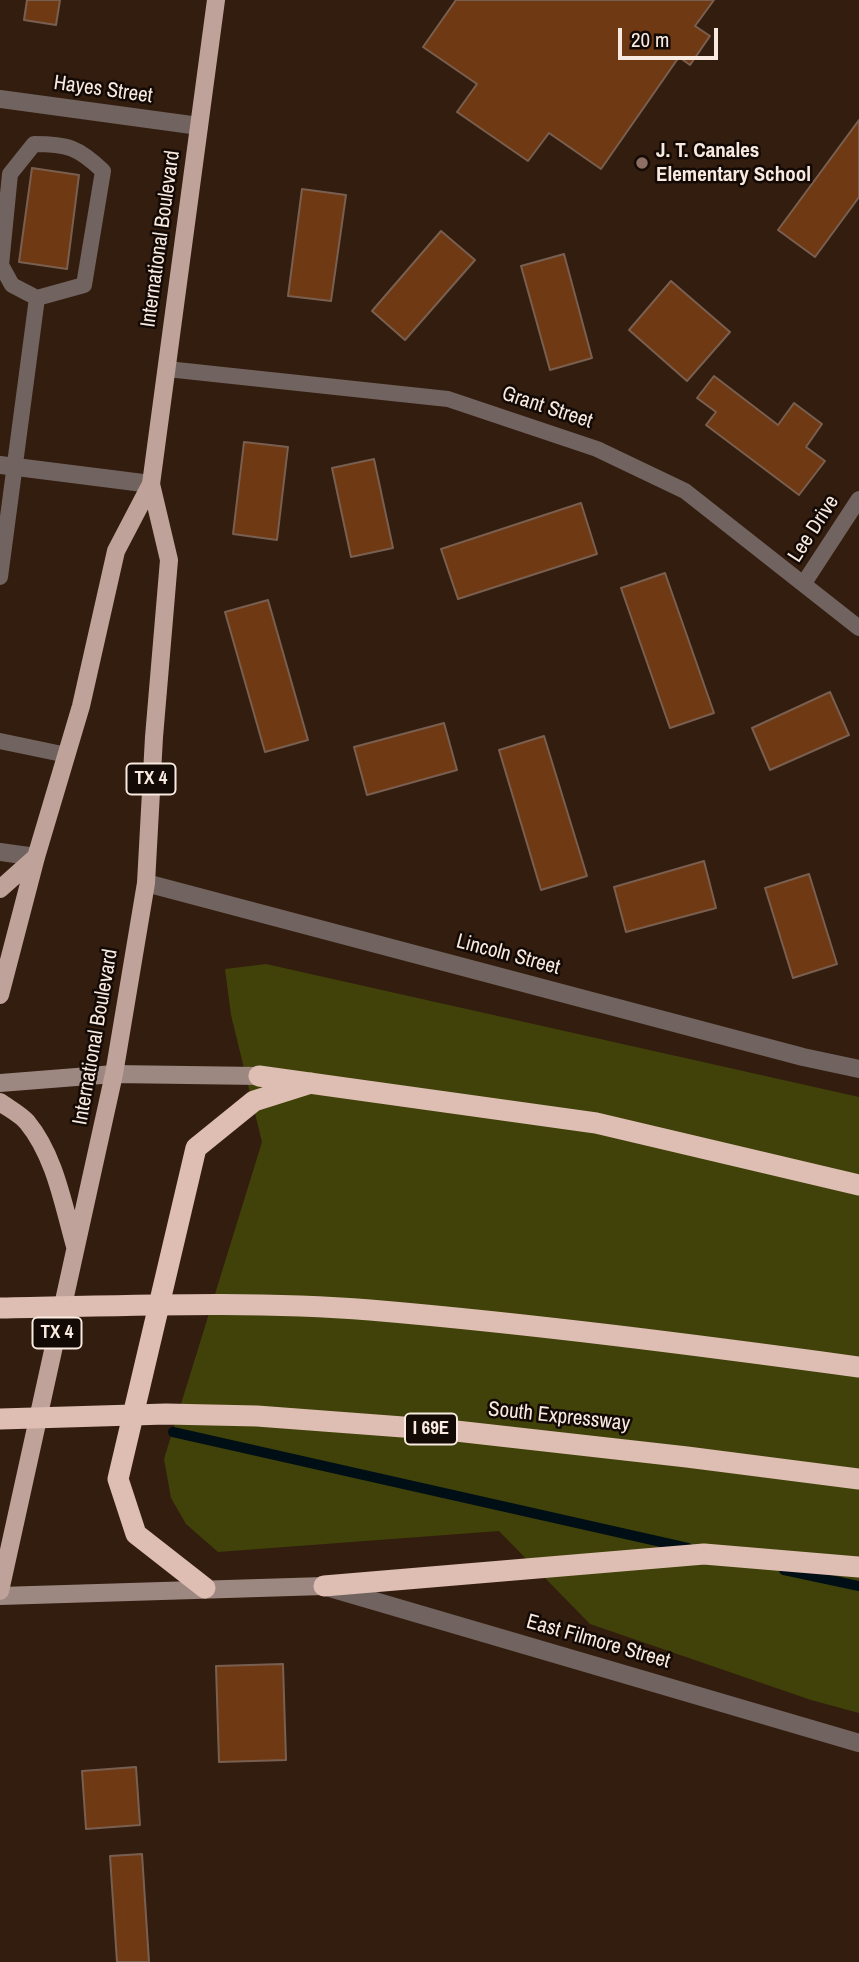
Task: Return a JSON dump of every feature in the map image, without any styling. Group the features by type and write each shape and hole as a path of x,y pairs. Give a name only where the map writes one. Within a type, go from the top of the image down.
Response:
{"highway":[{"path":"259,1076 596,1123 859,1185"},
{"path":"205,1588 136,1534 118,1479 196,1148 254,1101 311,1083"},
{"path":"0,1308 192,1304 368,1310 633,1337 859,1367"},
{"name":"South Expressway","path":"0,1419 166,1414 257,1416 456,1431 859,1479"},
{"path":"324,1586 704,1554 859,1567"}],"main road":[{"name":"International Boulevard","path":"0,995 81,706 116,551 151,484 216,0"},
{"name":"International Boulevard","path":"0,1593 114,1074 146,883 153,737 169,561 151,484"},
{"path":"0,889 37,857"},
{"path":"0,1083 114,1074 259,1076"},
{"path":"0,1102 26,1120 43,1147 57,1180 75,1249"},
{"path":"0,1593 324,1586"}],"street":[{"name":"Hayes Street","path":"0,99 199,126"},
{"path":"7,466 151,484"},
{"path":"0,852 37,857"},
{"name":"Lincoln Street","path":"146,883 803,1057 859,1069"},
{"name":"East Filmore Street","path":"324,1586 859,1743"}],"lane":[{"path":"34,144 61,144 84,152 103,171 84,285 37,298 12,285 1,265 10,174 34,144"},
{"path":"0,577 7,466 37,298"},
{"name":"Grant Street","path":"167,369 448,399 597,449 685,491 859,628"},
{"name":"Lee Drive","path":"804,583 859,499"},
{"path":"0,741 66,755"}],"shaded area":[{"path":"266,964 859,1097 859,1713 811,1700 590,1624 499,1531 218,1552 186,1524 171,1498 164,1459 262,1142 231,1015 225,969"}],"building":[{"path":"27,0 60,0 56,25 24,20"},
{"path":"456,0 714,0 695,26 710,36 690,65 679,57 601,169 549,133 528,161 457,112 477,84 423,47"},
{"path":"859,120 859,197 815,257 778,230"},
{"path":"32,168 79,175 67,269 19,262"},
{"path":"302,189 346,195 331,301 288,296"},
{"path":"441,231 475,260 405,340 372,311"},
{"path":"564,254 592,358 550,370 521,266"},
{"path":"671,281 730,332 687,381 629,330"},
{"path":"714,376 778,425 794,403 822,424 806,447 825,461 799,495 706,425 716,412 697,398"},
{"path":"244,442 288,447 277,540 233,534"},
{"path":"374,459 393,548 351,557 332,468"},
{"path":"581,503 597,554 458,599 441,549"},
{"path":"665,573 714,713 670,728 621,588"},
{"path":"268,600 308,740 265,752 225,612"},
{"path":"830,692 849,735 770,770 752,728"},
{"path":"444,723 457,770 367,795 354,747"},
{"path":"544,736 587,876 541,890 499,750"},
{"path":"704,861 716,908 626,932 614,887"},
{"path":"809,874 837,964 793,978 765,888"},
{"path":"283,1664 286,1760 219,1762 216,1666"},
{"path":"136,1767 140,1825 86,1829 82,1771"},
{"path":"142,1854 149,1962 117,1962 110,1856"}],"waterway":[{"path":"173,1432 688,1548"},
{"path":"784,1570 859,1586"}],"place":[{"name":"J. T. Canales Elementary School","path":"642,163"}]}
